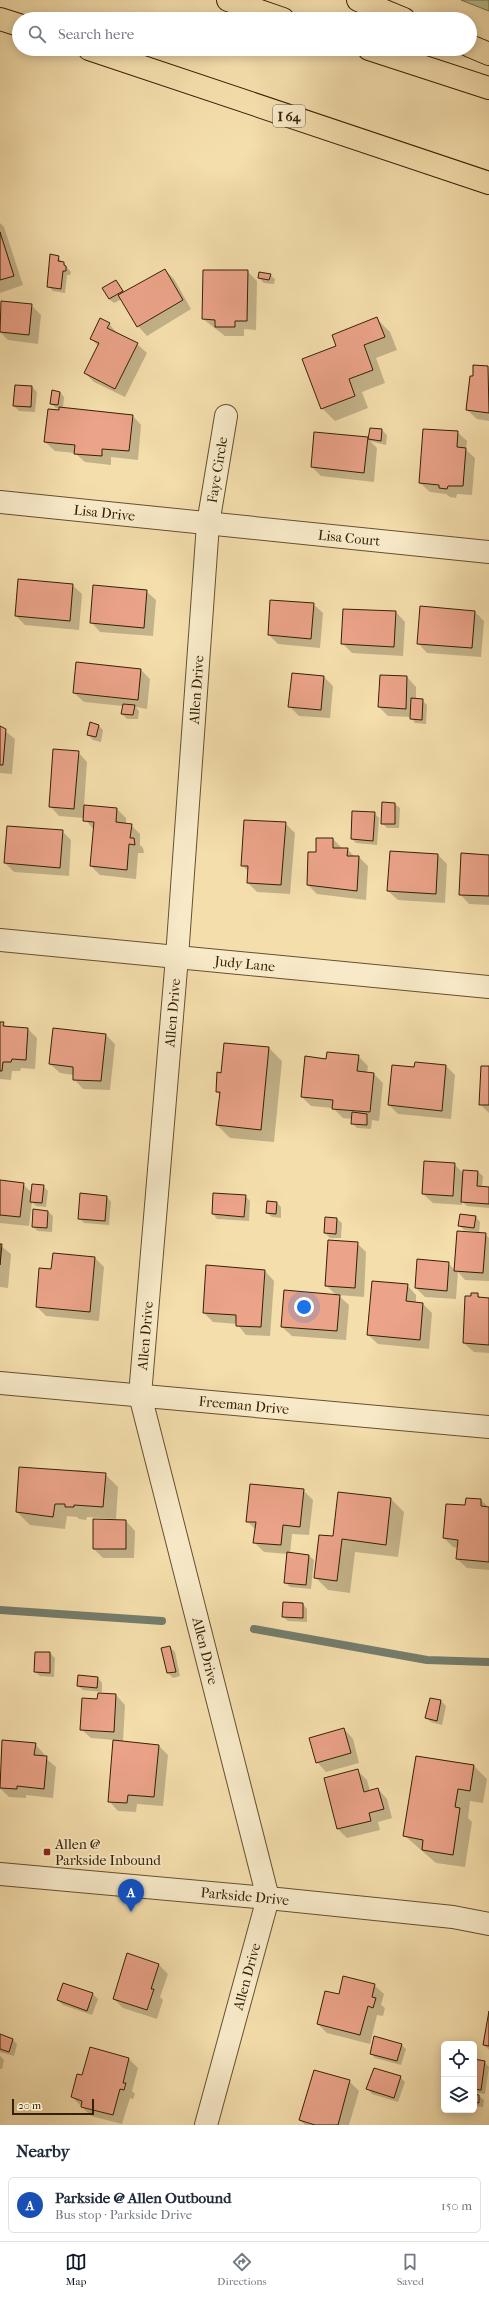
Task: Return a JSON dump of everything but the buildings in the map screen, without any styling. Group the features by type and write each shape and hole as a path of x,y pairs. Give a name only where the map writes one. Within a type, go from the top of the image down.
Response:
{"highway":[{"path":"228,0 263,12"},
{"path":"358,0 387,12"},
{"path":"0,18 12,22"},
{"path":"477,49 489,54"},
{"name":"I 64","path":"110,56 489,183"},
{"path":"391,56 489,88"}],"street":[{"name":"Faye Circle","path":"208,524 226,416"},
{"name":"Lisa Drive","path":"0,502 208,524"},
{"name":"Lisa Court","path":"208,524 489,552"},
{"name":"Allen Drive","path":"206,2125 268,1898 140,1395 177,957 208,524"},
{"name":"Judy Lane","path":"0,940 489,986"},
{"name":"Freeman Drive","path":"0,1383 489,1427"},
{"name":"Parkside Drive","path":"0,1874 268,1898 453,1917 489,1924"}],"green space":[{"path":"461,0 489,0 489,11"}],"waterway":[{"path":"0,1610 162,1621"},
{"path":"254,1629 427,1660 489,1662"}],"place":[{"name":"Allen @ Parkside Inbound","path":"47,1852"},
{"name":"Parkside @ Allen Outbound","path":"131,1912"}]}
